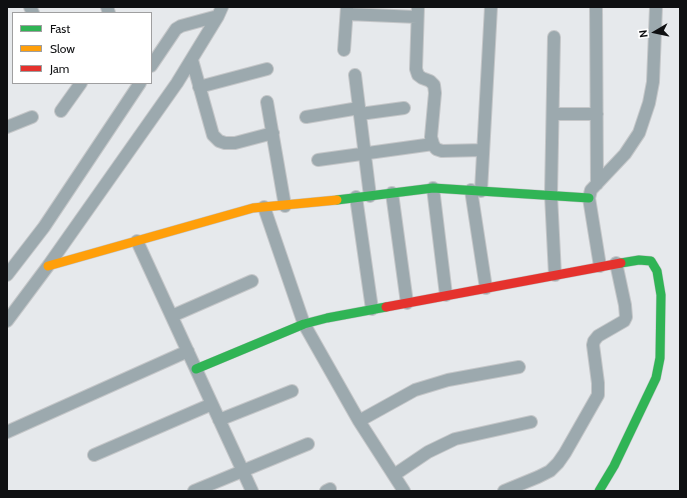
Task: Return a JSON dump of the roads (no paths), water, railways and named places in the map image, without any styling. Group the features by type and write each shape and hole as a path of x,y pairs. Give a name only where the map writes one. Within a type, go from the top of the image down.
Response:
{"street":[{"path":"486,288 476,190 483,150 491,7"},
{"path":"596,7 597,184"},
{"path":"600,266 589,198 591,190 625,154 638,133 649,103 652,82 656,7"},
{"path":"344,50 347,11 418,12 416,69 422,78 430,81 434,85 435,93 431,137 433,144 436,149 442,151 483,150"},
{"path":"7,321 48,266 192,60 220,12"},
{"path":"152,65 176,29 220,12"},
{"path":"554,37 551,195 555,275"},
{"path":"192,60 214,135 219,141 225,143 235,143 273,133"},
{"path":"199,87 267,70"},
{"path":"355,75 370,196"},
{"path":"60,111 80,84"},
{"path":"7,275 44,227 139,84"},
{"path":"267,102 285,206"},
{"path":"306,117 404,108"},
{"path":"553,114 597,114"},
{"path":"7,127 32,117"},
{"path":"318,160 365,152 433,144"},
{"path":"48,266 252,208 285,206 433,188 589,198"},
{"path":"433,188 446,295"},
{"path":"392,193 407,303"},
{"path":"356,197 372,310"},
{"path":"264,207 304,324 359,421 404,491"},
{"path":"137,241 252,491"},
{"path":"196,369 304,324 446,295 616,263 639,260 651,261 657,271 661,295 660,358 656,378 614,466 599,491"},
{"path":"504,491 550,471 558,463 598,395 593,345 594,341 598,336 624,321 626,317 626,305 616,263"},
{"path":"172,316 252,280"},
{"path":"7,432 188,351"},
{"path":"359,421 414,390 448,380 519,367"},
{"path":"219,420 292,390"},
{"path":"94,455 212,404"},
{"path":"394,475 428,452 455,439 531,422"},
{"path":"194,491 308,444"}]}
